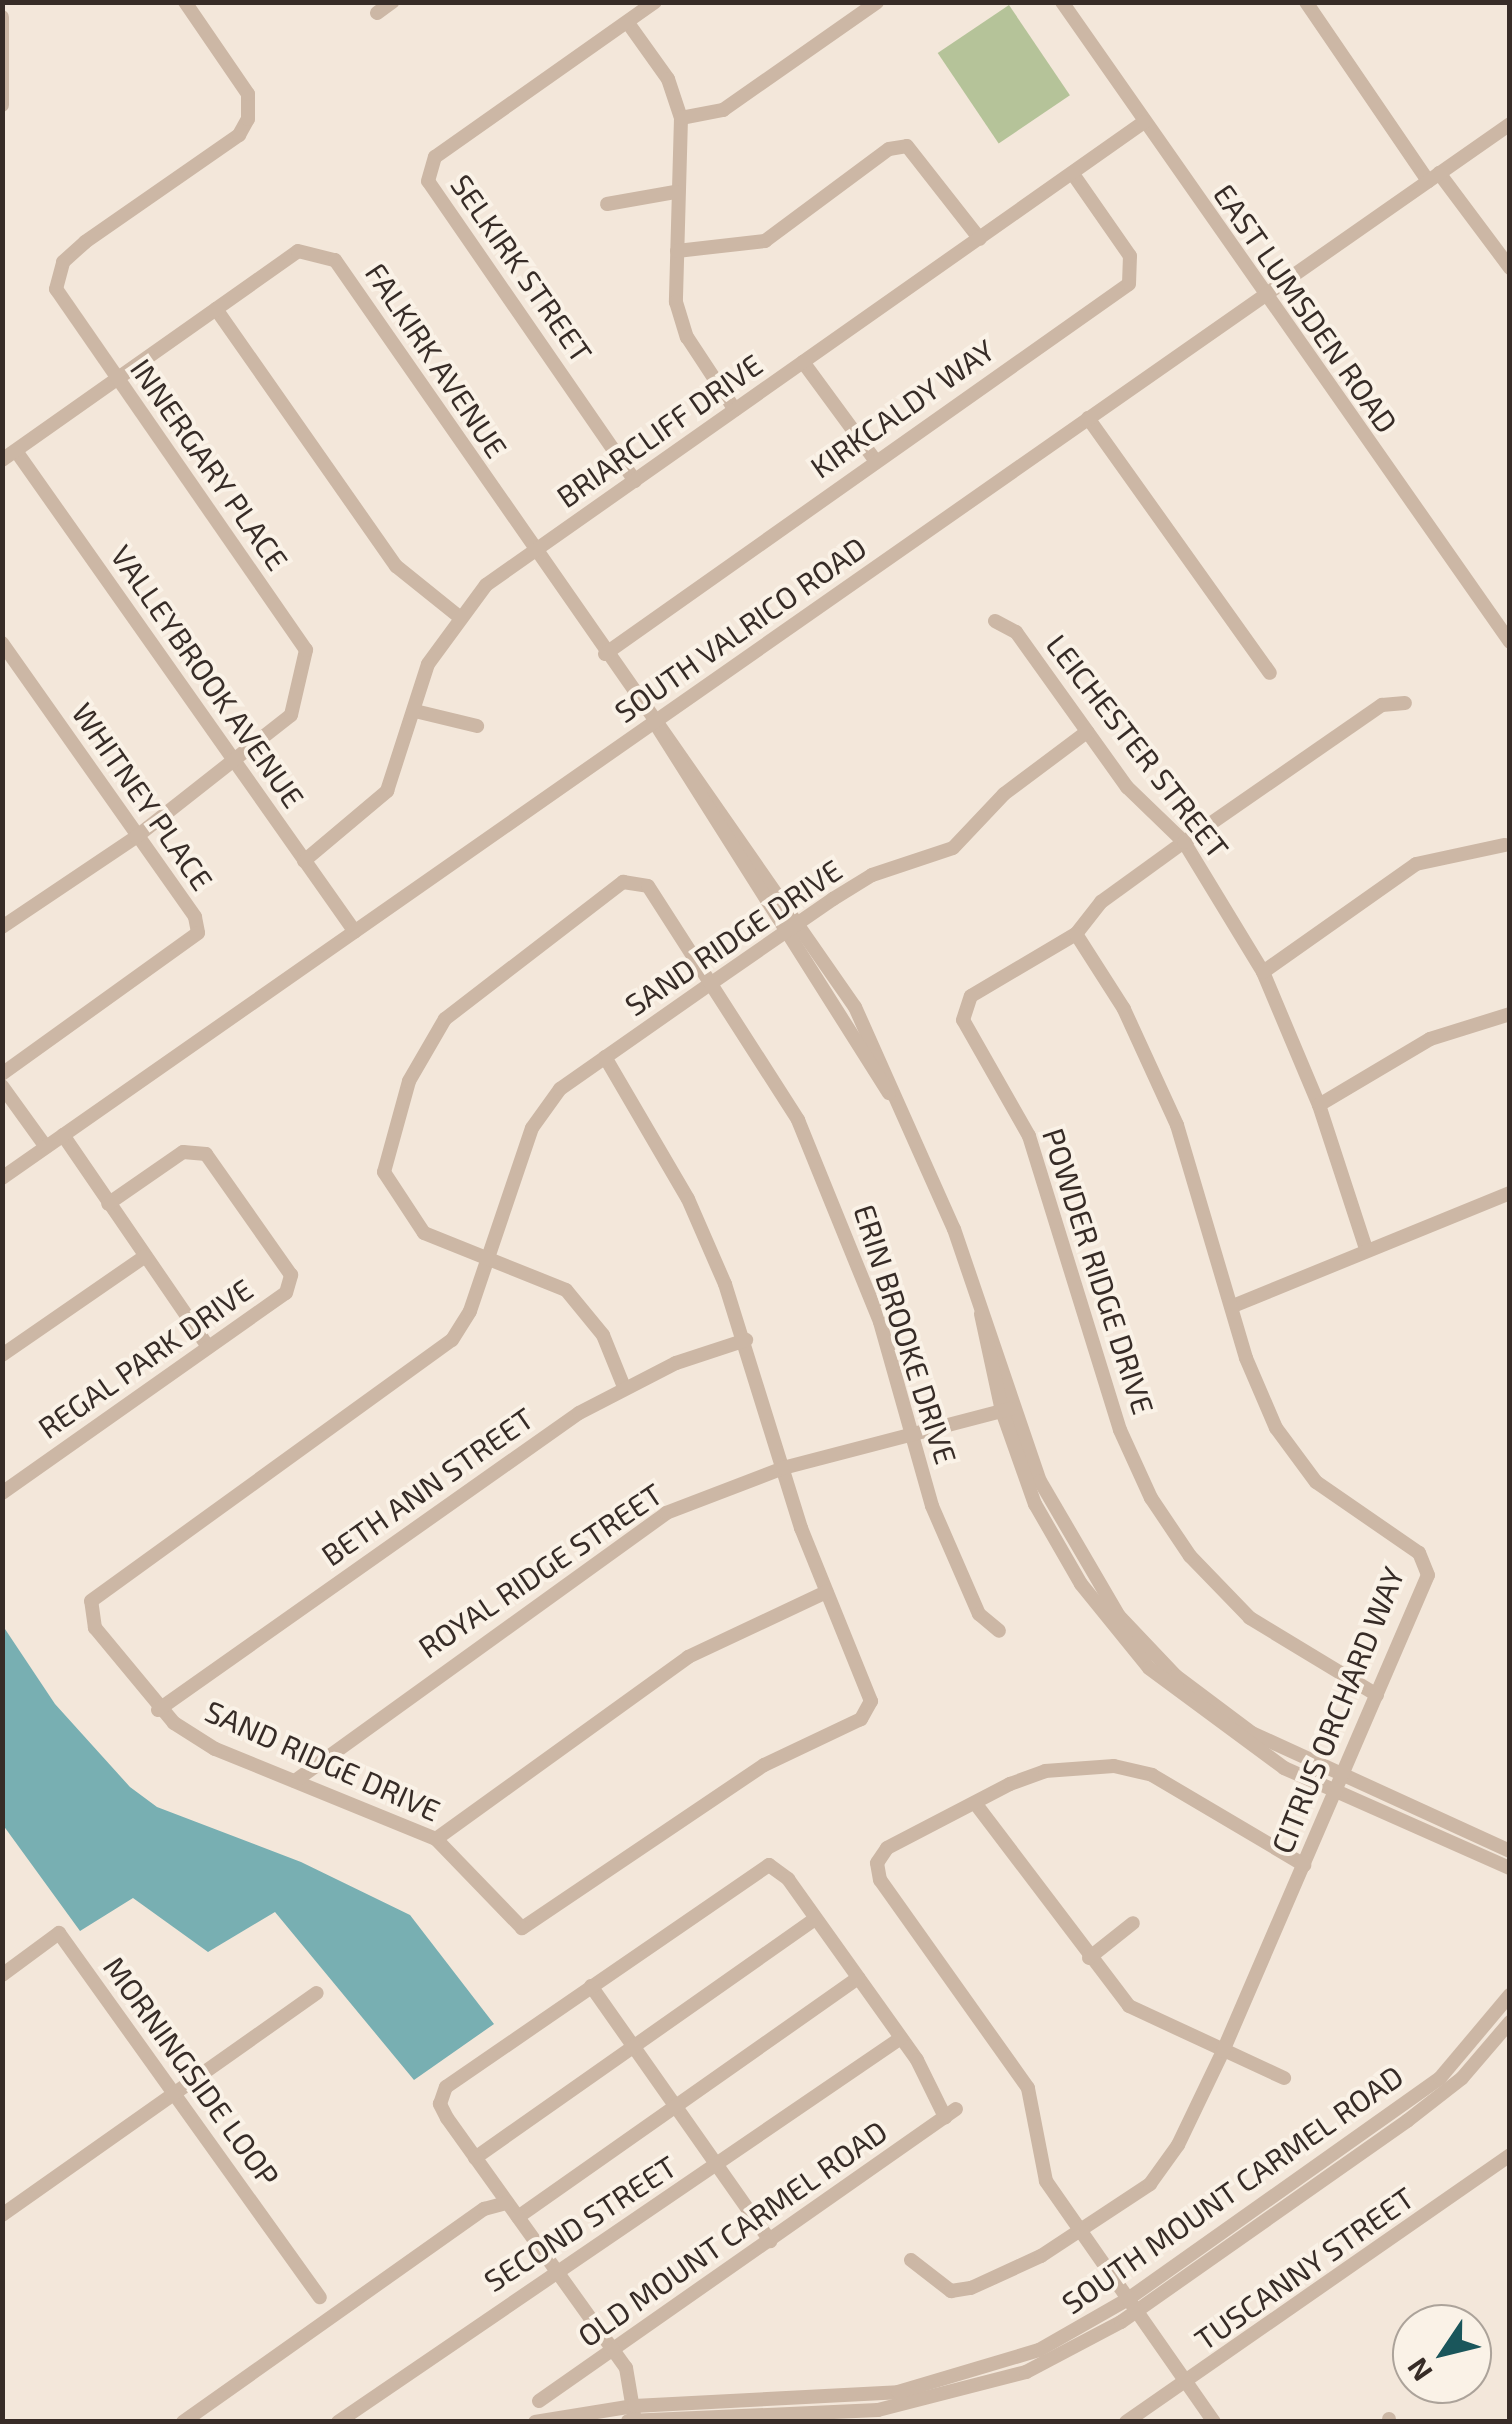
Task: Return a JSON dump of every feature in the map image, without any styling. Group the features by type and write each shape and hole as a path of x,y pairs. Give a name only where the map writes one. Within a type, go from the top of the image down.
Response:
{"street":[{"name":"INNERGARY PLACE","path":"5,921 136,837 291,715 306,650 56,289 64,262 239,136 248,118 248,94 185,2"},
{"path":"377,13 392,2"},
{"name":"SELKIRK STREET","path":"635,480 428,181 435,157 656,2"},
{"path":"680,118 723,110 877,2"},
{"name":"EAST LUMSDEN ROAD","path":"1062,2 1262,296 1510,642"},
{"path":"1306,2 1434,177 1510,268"},
{"path":"2,17 2,105"},
{"path":"628,22 668,79 680,118 676,302 686,337 736,410"},
{"name":"BRIARCLIFF DRIVE","path":"304,862 387,790 428,664 457,615 535,551 1144,122"},
{"name":"SOUTH VALRICO ROAD","path":"2,1178 1510,124"},
{"path":"677,251 765,241 890,149 907,146 980,239"},
{"name":"KIRKCALDY WAY","path":"605,654 1129,284 1130,256 1074,174"},
{"path":"607,204 676,192"},
{"name":"FALKIRK AVENUE","path":"2,460 298,251 335,260 655,722 662,746 795,926 904,1110 980,1304 1008,1410 1056,1517 1137,1636 1224,1714 1339,1786 1450,1834"},
{"path":"216,309 396,566 457,615"},
{"path":"803,362 875,460"},
{"path":"1088,418 1270,674"},
{"name":"VALLEYBROOK AVENUE","path":"16,451 355,932"},
{"name":"LEICHESTER STREET","path":"995,621 1016,632 1127,787 1184,842 1264,972 1319,1105 1365,1246"},
{"name":"WHITNEY PLACE","path":"2,643 196,917 198,933 2,1074"},
{"name":"POWDER RIDGE DRIVE","path":"1377,1695 1250,1618 1180,1541 1120,1430 1030,1136 964,1020 971,996 1076,934 1101,902 1184,842 1382,705 1405,703"},
{"path":"415,711 477,726"},
{"name":"SAND RIDGE DRIVE","path":"605,1058 688,1200 746,1340 782,1468 826,1592 869,1690 866,1715 754,1771 539,1923 508,1921 436,1838 215,1749 158,1710 92,1623 93,1597 438,1354 464,1324 532,1128 560,1089 713,982 872,875 953,848 1004,794 1087,732"},
{"path":"1264,972 1416,864 1505,845"},
{"name":"ERIN BROOKE DRIVE","path":"624,1388 603,1335 566,1290 490,1256 424,1233 384,1172 408,1081 445,1019 623,882 648,886 798,1120 842,1216 909,1433 964,1580 980,1614 1000,1631"},
{"name":"CITRUS ORCHARD WAY","path":"911,2260 951,2291 971,2288 1080,2230 1150,2184 1178,2145 1223,2051 1428,1574 1419,1553 1350,1512 1297,1460 1260,1395 1169,1107 1124,1008 1076,934"},
{"path":"1319,1105 1430,1040 1510,1014"},
{"path":"2,1086 46,1147"},
{"path":"63,1135 208,1347"},
{"name":"REGAL PARK DRIVE","path":"2,1492 286,1293 291,1275 206,1154 183,1152 108,1204"},
{"path":"1233,1306 1365,1246 1510,1193"},
{"path":"2,1356 144,1256"},
{"name":"BETH ANN STREET","path":"158,1710 624,1388 746,1340"},
{"name":"ROYAL RIDGE STREET","path":"294,1781 666,1512 782,1468 1008,1410"},
{"path":"436,1838 695,1652 826,1592"},
{"path":"1214,2422 1038,2163 1028,2088 878,1875 887,1848 975,1803 1045,1772 1114,1766 1152,1775 1304,1865"},
{"path":"975,1803 1129,2006 1284,2078"},
{"path":"1450,1834 1510,1851"},
{"path":"1450,1834 1510,1868"},
{"path":"632,2416 614,2350 506,2203 440,2098 591,1986 769,1865 816,1919 901,2038"},
{"path":"475,2158 816,1919"},
{"path":"1089,1958 1133,1924"},
{"name":"MORNINGSIDE LOOP","path":"2,1974 59,1933 320,2298"},
{"path":"518,2217 858,1978"},
{"path":"591,1986 770,2241"},
{"path":"2,2215 317,1993"},
{"name":"SOUTH MOUNT CARMEL ROAD","path":"1132,2305 1440,2078 1510,1995"},
{"name":"SOUTH MOUNT CARMEL ROAD","path":"534,2422 914,2404 1026,2372 1430,2104 1510,2022"},
{"name":"OLD MOUNT CARMEL ROAD","path":"539,2400 950,2113 901,2038"},
{"name":"SECOND STREET","path":"338,2422 901,2038"},
{"name":"TUSCANNY STREET","path":"1126,2422 1188,2384 1510,2155"},
{"path":"184,2422 484,2209 506,2203"}],"green space":[{"path":"1009,5 1070,95 999,143 938,53"}],"water":[{"path":"3,1626 55,1704 130,1787 157,1807 301,1862 410,1915 494,2024 414,2080 275,1912 208,1952 133,1898 80,1931 3,1825"}]}
